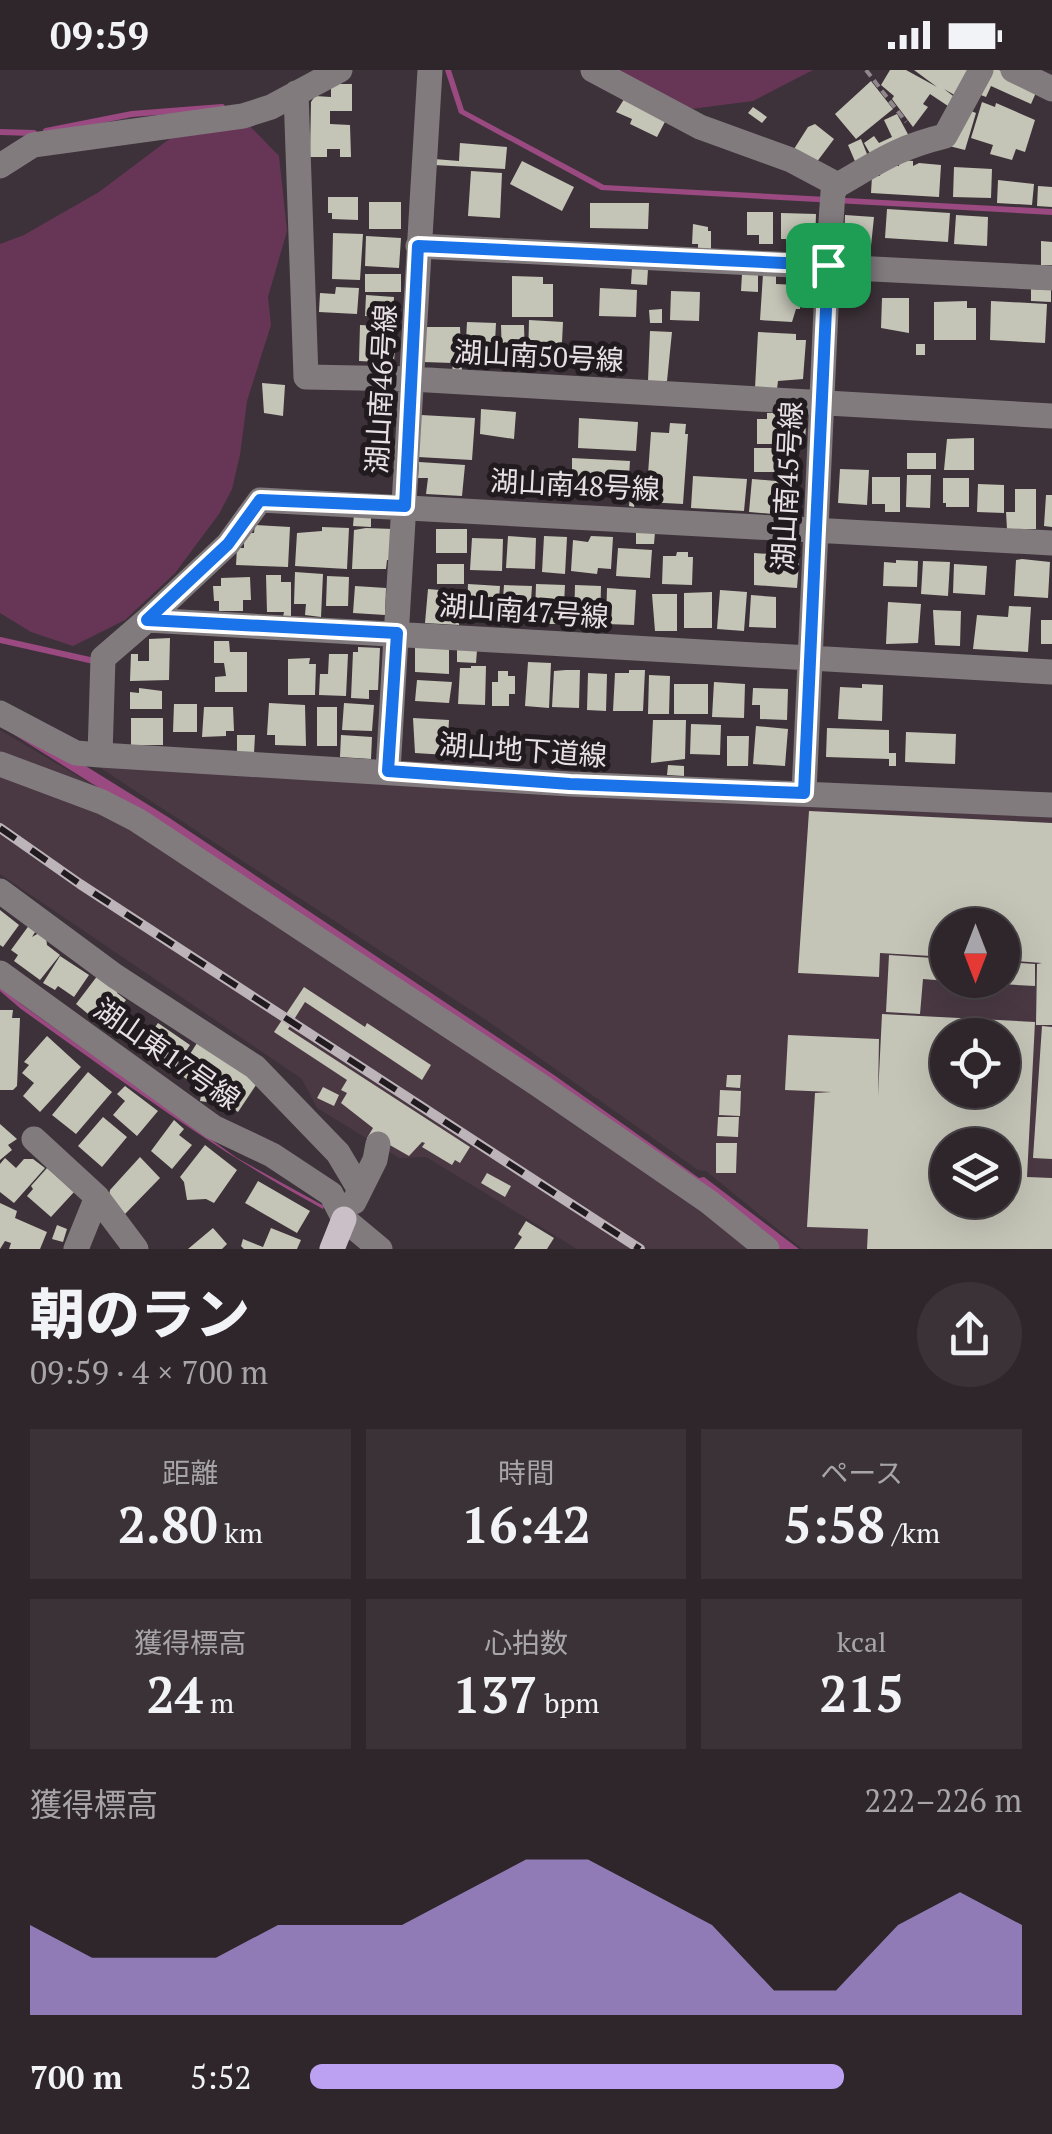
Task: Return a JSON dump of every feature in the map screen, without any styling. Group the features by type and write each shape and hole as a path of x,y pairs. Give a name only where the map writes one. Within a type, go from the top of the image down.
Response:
{"main road":[{"path":"332,1249 344,1219"}],"street":[{"path":"0,144 33,145 244,116 340,70"},
{"name":"湖山南46号線","path":"388,771 430,70"},
{"path":"593,70 700,126 791,160 838,185 874,161 944,136 980,70"},
{"path":"1013,70 1052,89"},
{"name":"湖山南50号線","path":"296,94 306,378 411,379 1052,416"},
{"path":"0,166 33,145"},
{"name":"湖山南45号線","path":"804,793 828,265 833,192 838,185"},
{"path":"418,246 1052,278"},
{"name":"湖山南48号線","path":"147,620 228,544 260,500 1052,543"},
{"path":"100,755 103,658 147,620"},
{"name":"湖山南47号線","path":"147,620 1052,672"},
{"name":"湖山地下道線","path":"0,712 76,753 570,784 1052,805"},
{"path":"0,764 102,802 137,820 540,1085 709,1202 767,1249"},
{"path":"0,891 115,976 255,1067 338,1153 360,1190"},
{"name":"湖山東17号線","path":"0,973 213,1127 272,1155 331,1194 344,1219 380,1249"},
{"path":"34,1139 97,1197 136,1249"},
{"path":"344,1219 376,1160 378,1144"},
{"path":"76,1249 97,1197"}],"path":[{"path":"866,70 900,113 916,143"}],"shaded area":[{"path":"445,70 451,70 464,110 604,185 1052,209 1052,215 601,190 459,113"},
{"path":"608,70 813,70 753,101 683,110"},
{"path":"248,124 279,156 287,231 268,297 271,325 247,401 232,489 219,514 175,573 125,620 73,646 31,632 0,613 0,244 24,235 99,192 184,128"},
{"path":"5,729 84,765 168,817 554,1075 699,1178 704,1177 799,1249 780,1249 702,1188"},
{"path":"0,730 115,798 702,1188 780,1249 577,1249 426,1157 399,1158 317,1108 302,1079 0,874"},
{"path":"99,767 1052,817 1052,1249 802,1249 706,1171 698,1170 486,1020"},
{"path":"0,986 237,1158 324,1206 323,1209 245,1164 169,1114 21,1009 0,991"}],"building":[{"path":"890,70 906,70 937,87 914,70 976,70 958,97 944,89 957,99 951,108 930,94 923,104 928,107 913,127 892,99 894,96 881,85"},
{"path":"985,70 999,70 1038,88 1031,104 991,86 986,97 973,92"},
{"path":"871,81 893,109 856,139 835,114"},
{"path":"331,84 352,84 352,111 330,111 330,124 350,125 351,157 340,157 340,149 327,149 327,157 310,157 311,102 315,96 331,97"},
{"path":"626,96 667,118 657,137 616,112"},
{"path":"982,102 995,107 996,103 1035,120 1025,152 1016,149 1012,160 990,154 993,145 971,138"},
{"path":"753,107 767,117 762,123 748,113"},
{"path":"971,111 976,113 965,150 949,146"},
{"path":"897,114 910,138 872,157 864,143 874,136 879,143 892,137 884,120"},
{"path":"815,124 834,139 816,163 794,149 808,127"},
{"path":"861,139 869,159 857,166 848,145"},
{"path":"460,143 507,147 505,169 434,165 434,159 459,161"},
{"path":"900,160 913,161 913,166 941,165 939,197 871,193 872,176 880,176 881,167 899,166"},
{"path":"522,161 574,187 562,211 510,184"},
{"path":"954,167 992,169 991,198 953,197"},
{"path":"471,171 502,173 500,218 468,216"},
{"path":"998,180 1034,184 1032,205 997,203"},
{"path":"1038,186 1052,187 1052,207 1037,206"},
{"path":"328,197 358,197 358,220 332,219"},
{"path":"369,202 401,202 401,229 369,229"},
{"path":"590,203 649,203 648,229 590,228"},
{"path":"887,209 950,213 948,242 885,238"},
{"path":"747,212 773,212 773,244 759,244 759,235 747,235"},
{"path":"781,213 816,214 815,244 786,243 786,239 781,239"},
{"path":"845,215 874,217 871,246 844,245"},
{"path":"956,215 988,217 987,246 954,244"},
{"path":"693,224 711,231 711,249 692,244"},
{"path":"333,233 363,234 360,280 332,279"},
{"path":"366,236 401,238 399,268 365,266"},
{"path":"1041,241 1052,242 1052,265 1041,265"},
{"path":"632,268 648,269 647,285 631,284"},
{"path":"365,274 401,274 401,292 365,292"},
{"path":"742,274 758,275 758,292 741,291"},
{"path":"763,274 776,275 776,284 797,285 801,292 800,309 796,309 792,322 760,320"},
{"path":"512,276 543,277 543,284 553,284 553,317 512,317"},
{"path":"336,287 359,288 357,314 319,312 320,293 335,294"},
{"path":"600,288 637,290 636,317 599,316"},
{"path":"1031,289 1051,290 1051,302 1031,301"},
{"path":"671,291 700,292 699,321 670,320"},
{"path":"366,295 394,297 393,318 365,316"},
{"path":"882,298 909,298 909,333 881,328"},
{"path":"967,301 967,308 976,308 976,340 934,340 934,302"},
{"path":"991,301 1047,304 1045,343 990,340"},
{"path":"662,309 662,323 650,323 649,310"},
{"path":"529,320 563,322 561,362 555,362 555,366 528,361"},
{"path":"467,322 496,323 494,361 465,359"},
{"path":"360,325 396,327 394,363 359,361"},
{"path":"501,325 524,325 525,359 502,359"},
{"path":"425,327 460,327 462,372 452,372 453,363 423,362"},
{"path":"650,331 672,332 667,381 648,381"},
{"path":"758,332 796,334 796,340 806,340 803,379 778,381 777,389 755,388"},
{"path":"916,344 925,344 925,355 916,355"},
{"path":"262,383 285,385 283,416 264,413"},
{"path":"481,409 516,412 514,439 480,434"},
{"path":"767,413 793,413 793,422 806,422 805,444 757,444 757,419 767,419"},
{"path":"421,415 475,418 472,460 418,457"},
{"path":"579,418 638,422 636,451 578,448"},
{"path":"670,423 686,424 688,434 683,504 646,502 651,432 669,433"},
{"path":"974,438 974,470 944,470 947,439"},
{"path":"754,448 787,448 787,459 795,459 795,472 754,472"},
{"path":"907,453 936,453 936,469 907,469"},
{"path":"572,458 630,461 628,491 572,488"},
{"path":"419,462 465,465 462,496 426,494 428,478 418,478"},
{"path":"840,469 869,470 867,505 838,503"},
{"path":"907,475 931,475 930,508 906,507"},
{"path":"693,476 747,479 744,511 691,508"},
{"path":"872,477 900,477 900,512 885,512 885,504 872,504"},
{"path":"943,478 969,478 969,507 946,507"},
{"path":"752,479 787,482 784,515 749,512"},
{"path":"978,484 1004,485 1004,513 977,512"},
{"path":"631,487 636,487 634,507 629,506"},
{"path":"1015,489 1036,489 1036,529 1007,529 1006,512 1015,512"},
{"path":"1046,495 1052,495 1052,527 1044,526"},
{"path":"354,514 371,515 371,527 353,526"},
{"path":"255,525 290,527 288,567 236,565 237,548 244,548 244,536 254,533"},
{"path":"322,527 349,528 347,569 295,566 297,533 322,531"},
{"path":"393,529 391,560 387,560 386,569 352,569 354,530"},
{"path":"436,529 467,529 467,553 436,553"},
{"path":"636,531 655,532 654,544 636,544"},
{"path":"508,536 536,538 535,569 506,568"},
{"path":"544,536 567,537 565,574 542,572"},
{"path":"591,536 613,537 611,569 598,568 597,574 571,571 573,540 588,542"},
{"path":"472,538 503,539 502,571 470,570"},
{"path":"618,548 652,550 650,578 616,576"},
{"path":"677,552 688,552 688,557 693,557 692,585 662,584 663,556 676,556"},
{"path":"754,553 786,555 785,563 799,563 797,588 754,585"},
{"path":"1016,560 1050,562 1048,598 1014,596"},
{"path":"918,561 917,587 883,586 884,562"},
{"path":"923,561 950,562 948,596 921,594"},
{"path":"437,564 464,564 464,584 437,584"},
{"path":"954,564 987,566 985,595 953,593"},
{"path":"295,572 323,574 321,617 305,615 306,604 294,604"},
{"path":"266,575 281,575 281,582 291,582 291,617 283,617 284,612 267,612"},
{"path":"327,576 349,577 348,606 326,606"},
{"path":"250,577 251,600 243,600 243,611 219,611 213,586 221,586 221,578"},
{"path":"468,584 500,586 498,612 467,610"},
{"path":"536,584 565,585 563,624 545,624 545,616 535,615"},
{"path":"504,585 532,586 530,615 502,613"},
{"path":"575,585 601,586 600,622 574,622"},
{"path":"355,586 386,588 385,615 353,613"},
{"path":"607,588 636,590 634,625 606,624"},
{"path":"428,589 462,592 459,625 425,623"},
{"path":"720,590 747,592 744,631 717,629"},
{"path":"712,592 712,628 684,628 684,593"},
{"path":"652,594 677,594 677,631 655,631"},
{"path":"751,595 776,597 776,628 749,627"},
{"path":"888,602 921,604 918,643 886,644"},
{"path":"1009,606 1031,607 1028,652 973,649 977,615 1008,617"},
{"path":"933,610 961,611 960,646 935,645"},
{"path":"1041,620 1052,620 1052,644 1041,644"},
{"path":"170,638 169,680 130,681 131,654 138,654 138,661 149,661 149,639"},
{"path":"214,641 229,641 230,652 247,652 247,692 215,692 215,677 226,676 224,663 214,663"},
{"path":"358,647 380,648 378,690 369,690 369,699 351,698 353,652 358,652"},
{"path":"415,647 449,648 449,674 415,672"},
{"path":"457,649 477,650 476,663 457,662"},
{"path":"329,654 348,654 346,696 319,695 320,674 328,674"},
{"path":"310,658 309,664 316,664 315,695 288,695 288,659"},
{"path":"528,662 551,663 549,708 525,706"},
{"path":"486,666 485,705 458,704 460,668"},
{"path":"580,670 579,708 552,707 554,671"},
{"path":"645,670 643,711 613,711 615,673"},
{"path":"498,671 515,676 515,694 509,694 509,706 492,706 492,682 498,682"},
{"path":"588,673 607,674 606,711 587,710"},
{"path":"649,675 670,676 669,714 648,714"},
{"path":"417,680 452,682 449,703 415,701"},
{"path":"714,682 745,684 744,718 712,717"},
{"path":"674,684 708,684 708,714 674,714"},
{"path":"862,684 883,685 882,721 838,719 840,687 862,688"},
{"path":"139,688 162,691 162,709 130,709 130,692 139,693"},
{"path":"753,688 788,689 787,720 760,719 760,705 752,705"},
{"path":"269,703 305,705 306,746 275,745 275,735 267,735"},
{"path":"344,703 374,705 372,731 342,730"},
{"path":"174,704 197,704 197,732 173,732"},
{"path":"204,707 233,707 234,731 226,731 226,736 202,737"},
{"path":"317,707 337,707 337,746 317,746"},
{"path":"131,718 163,718 163,745 131,745"},
{"path":"413,718 449,720 447,755 415,753"},
{"path":"653,720 686,720 685,759 651,763"},
{"path":"691,724 721,725 720,755 690,754"},
{"path":"756,726 788,729 785,766 753,764"},
{"path":"827,728 889,730 889,753 896,753 896,766 889,766 889,759 826,757"},
{"path":"906,732 956,734 955,764 905,762"},
{"path":"237,735 255,735 254,753 237,752"},
{"path":"341,735 372,737 371,759 340,757"},
{"path":"727,736 749,736 748,766 727,766"},
{"path":"668,765 684,766 684,776 667,775"},
{"path":"809,811 1052,823 1052,1025 1036,1025 1037,964 1042,963 1020,961 1020,908 930,908 930,956 880,953 879,977 798,973"},
{"path":"0,910 19,925 3,947 0,945"},
{"path":"30,924 37,929 32,937 39,933 46,937 47,945 60,955 40,980 14,961 18,955 11,950"},
{"path":"889,955 930,958 930,980 923,979 920,1014 886,1012"},
{"path":"60,956 89,975 74,997 58,986 55,990 43,983"},
{"path":"1020,963 1035,964 1035,986 1020,985"},
{"path":"98,975 126,1000 108,1023 95,1014 93,1018 76,1004"},
{"path":"304,987 431,1065 422,1080 305,1002 288,1029 470,1147 460,1163 455,1160 452,1165 422,1147 422,1142 409,1156 388,1144 385,1149 367,1138 373,1128 341,1103 347,1093 341,1090 347,1080 274,1032"},
{"path":"0,1010 13,1010 12,1018 20,1018 17,1086 13,1090 0,1090"},
{"path":"882,1014 958,1018 930,1018 930,1108 1020,1108 1020,1021 1035,1022 1027,1177 1052,1178 1052,1249 867,1249 868,1229 807,1227 815,1093 832,1092 785,1090 788,1035 879,1039 878,1096"},
{"path":"158,1023 190,1045 174,1069 142,1046"},
{"path":"1042,1026 1052,1027 1052,1159 1033,1158"},
{"path":"47,1036 81,1067 40,1112 23,1096 34,1083 22,1073 29,1065 24,1062"},
{"path":"197,1043 258,1082 238,1112 213,1095 207,1102 200,1101 202,1090 178,1073"},
{"path":"88,1072 112,1092 76,1134 52,1115"},
{"path":"727,1075 741,1075 740,1088 726,1087"},
{"path":"125,1086 158,1111 137,1136 113,1115 125,1101 117,1094"},
{"path":"323,1087 339,1095 334,1106 317,1098"},
{"path":"720,1090 741,1091 740,1116 719,1115"},
{"path":"103,1117 127,1137 102,1167 78,1146"},
{"path":"718,1117 739,1117 738,1137 717,1136"},
{"path":"174,1120 184,1129 179,1135 192,1145 172,1169 151,1151"},
{"path":"0,1124 17,1139 8,1145 12,1150 0,1160"},
{"path":"716,1143 737,1143 736,1173 716,1173"},
{"path":"205,1145 237,1170 214,1203 206,1199 187,1200 180,1177"},
{"path":"140,1157 160,1178 125,1214 109,1196 110,1190"},
{"path":"5,1158 16,1168 24,1159 33,1159 45,1168 14,1203 0,1192 0,1164"},
{"path":"47,1168 74,1192 51,1217 27,1196"},
{"path":"487,1173 511,1186 505,1197 481,1183"},
{"path":"258,1181 310,1211 297,1233 245,1203"},
{"path":"0,1203 17,1211 15,1218 47,1232 40,1249 9,1249 11,1243 5,1241 0,1249"},
{"path":"526,1221 554,1238 547,1249 514,1249"},
{"path":"57,1225 67,1229 63,1242 52,1239"},
{"path":"213,1228 227,1244 222,1249 188,1249"},
{"path":"271,1228 301,1240 297,1249 241,1246 243,1239 263,1247"}],"waterway":[{"path":"46,131 132,114 222,107"},
{"path":"0,132 34,133"},
{"path":"0,640 94,661"}],"railway":[{"path":"0,828 640,1249"}],"route":[{"path":"418,246 828,265 804,793 570,784 388,771 397,633 147,620 228,544 260,500 405,506 418,246"}]}
